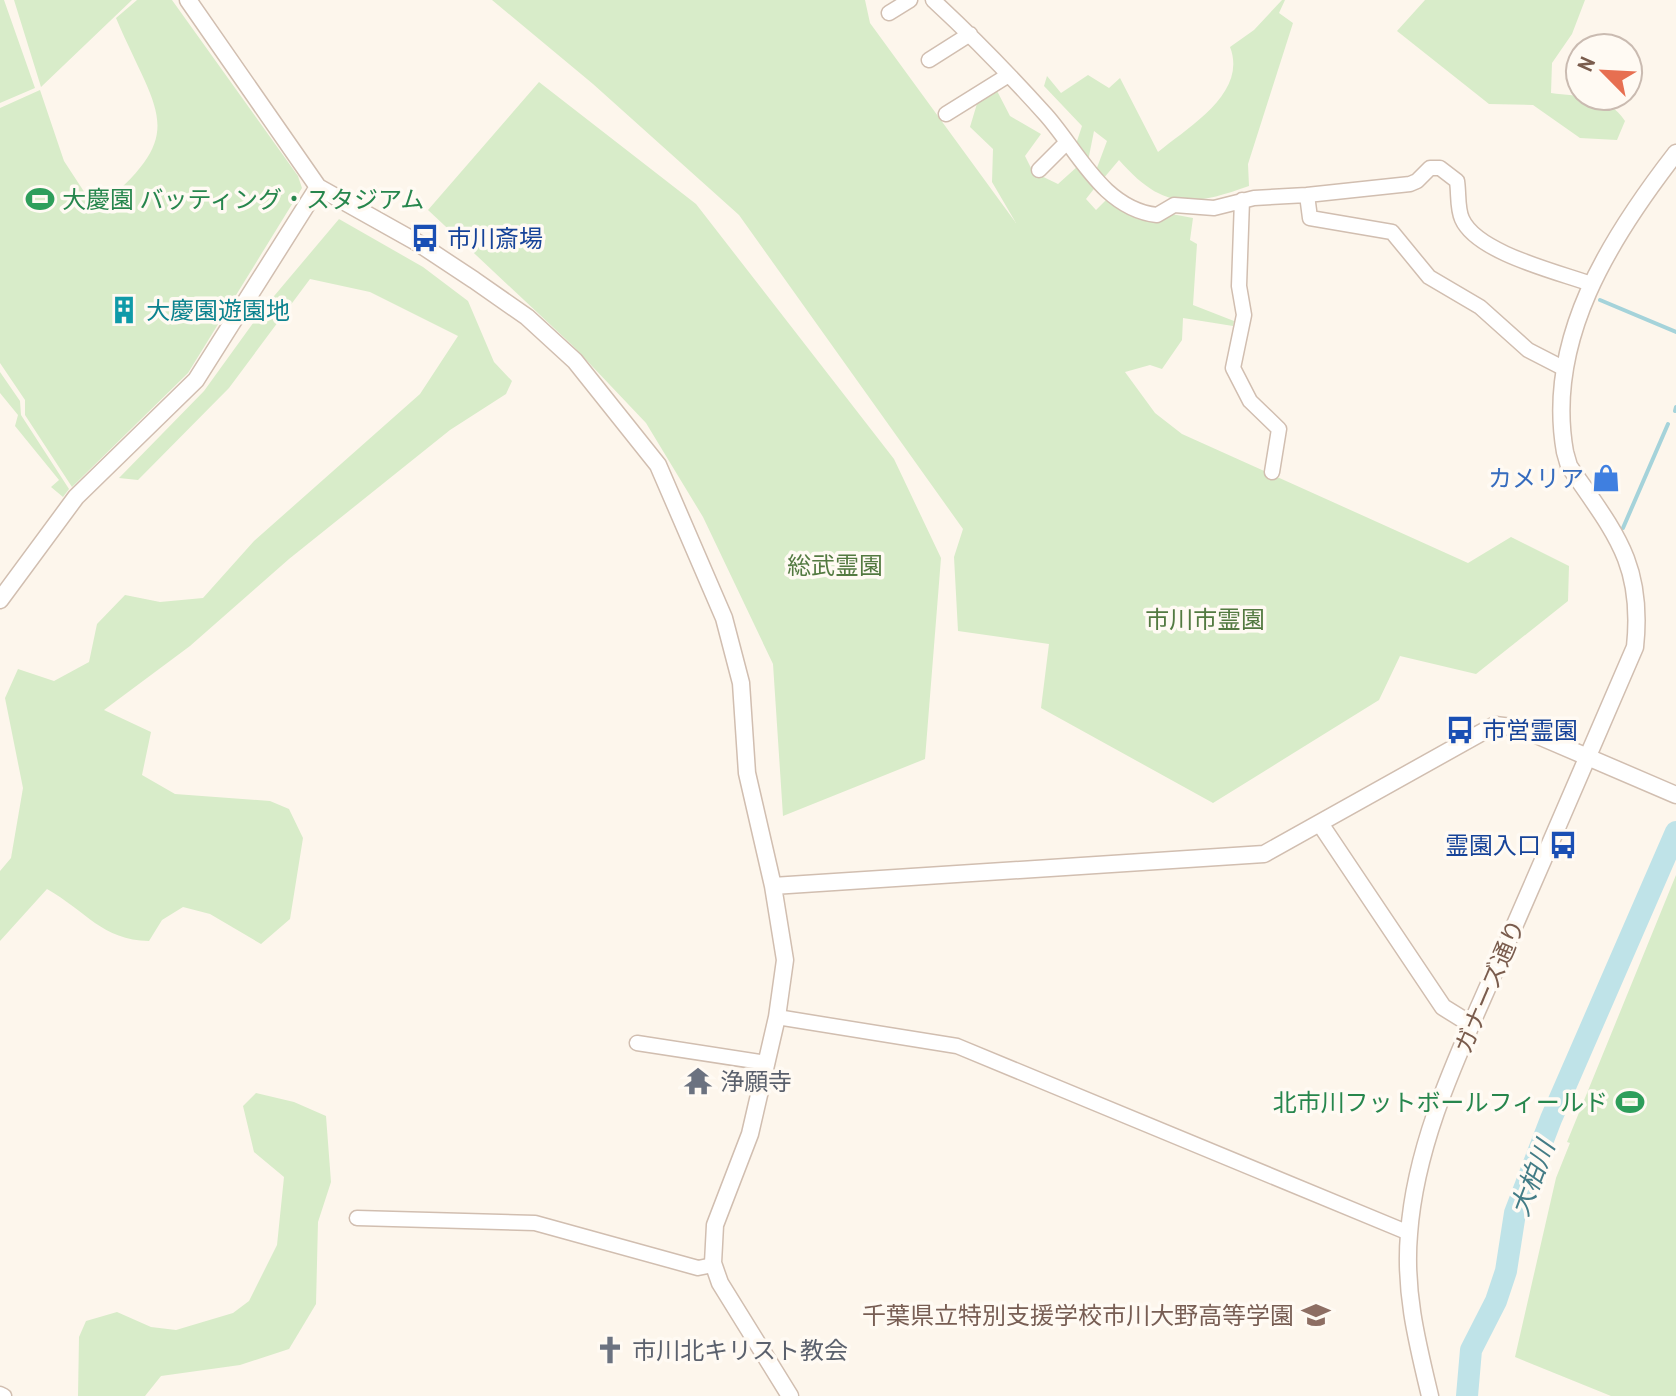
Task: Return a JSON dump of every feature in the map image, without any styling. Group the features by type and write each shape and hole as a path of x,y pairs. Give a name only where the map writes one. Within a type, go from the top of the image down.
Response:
{"street":[{"path":"188,0 318,187 330,198 418,243 527,317 575,361 658,465 735,648 741,683 747,773 773,886 785,960 777,1017 750,1134 715,1225 713,1265 720,1283 790,1396"},
{"path":"889,13 910,0"},
{"path":"933,0 970,34 1047,117 1079,163 1126,206 1153,215 1174,205 1214,208 1242,200 1410,184 1430,168 1440,168 1457,181 1463,222 1474,235 1532,264 1591,284"},
{"path":"929,60 970,34"},
{"path":"946,114 1007,76"},
{"path":"1039,170 1066,143"},
{"name":"ガナーズ通り","path":"1430,1396 1409,1300 1409,1233 1424,1150 1472,1025 1635,647 1637,590 1626,553 1569,466 1563,438 1563,368 1591,284 1645,193 1676,153"},
{"path":"0,600 76,497 196,380 318,187"},
{"path":"1307,195 1310,218 1392,232 1429,277 1480,307 1528,350 1563,368"},
{"path":"1242,200 1239,286 1244,315 1233,368 1250,401 1279,429 1272,472"},
{"path":"773,886 1248,856 1273,851 1495,725 1520,728 1673,793"},
{"path":"1321,825 1443,1007 1472,1025"},
{"path":"777,1017 957,1046 1409,1233"},
{"path":"637,1043 767,1063"},
{"path":"357,1218 535,1223 698,1268 713,1265"}],"green space":[{"path":"0,0 4,0 35,88 0,103"},
{"path":"14,0 132,0 41,87"},
{"path":"137,0 172,0 298,176 302,188 188,373 72,487 25,415 25,400 0,363 0,108 40,90 64,161 96,210 145,161 155,141 157,122 153,102 116,18"},
{"name":"市川市霊園","path":"492,0 865,0 870,23 1016,223 992,182 993,149 970,127 979,97 995,87 1010,116 1041,134 1025,156 1033,172 1058,184 1078,166 1097,185 1086,199 1096,210 1109,197 1119,209 1160,223 1166,213 1193,218 1190,240 1197,244 1193,305 1234,321 1233,326 1183,318 1182,340 1162,369 1150,365 1125,372 1155,413 1182,434 1468,563 1511,537 1569,566 1568,601 1476,674 1400,656 1379,700 1213,803 1041,708 1049,644 958,631 954,557 963,529 739,215 593,84"},
{"path":"1285,0 1279,13 1293,23 1248,164 1249,186 1210,198 1178,200 1150,188 1119,160 1103,179 1095,173 1107,141 1094,131 1088,161 1074,150 1082,126 1044,86 1047,76 1061,93 1088,75 1109,88 1120,78 1158,152 1199,120 1223,94 1231,79 1233,64 1230,47 1254,30"},
{"path":"1425,0 1585,0 1573,32 1564,32 1564,46 1552,63 1551,93 1564,95 1564,112 1618,112 1625,121 1617,140 1580,138 1533,105 1489,104 1397,31"},
{"name":"総武霊園","path":"539,82 696,204 894,459 941,558 925,759 783,816 773,664 703,517 646,423 572,345 428,210"},
{"path":"339,219 423,267 468,301 494,362 512,381 506,394 450,430 289,559 190,646 104,710 151,732 142,775 175,794 270,801 289,809 303,838 290,919 261,944 210,914 183,907 162,920 149,941 119,936 106,930 47,889 0,941 0,871 11,858 23,788 5,698 18,669 54,681 89,662 97,624 125,595 160,602 203,598 254,541 420,394 458,336 370,292 310,279 229,388 138,480 119,478 204,391 264,308"},
{"path":"0,372 20,401 21,415 69,489 63,497 51,487 59,480 15,426 18,415 0,393"},
{"path":"1676,875 1676,1396 1611,1396 1515,1357 1556,1178 1570,1143 1567,1142"},
{"path":"256,1093 294,1102 326,1116 331,1182 318,1222 316,1304 289,1349 240,1365 161,1376 145,1396 78,1396 79,1337 86,1321 117,1312 151,1327 176,1330 233,1313 249,1301 277,1245 284,1177 254,1152 243,1106"}],"waterway":[{"path":"1600,300 1676,332"},
{"path":"1675,411 1676,407"},
{"path":"1623,528 1668,424"},
{"name":"大柏川","path":"1467,1396 1471,1350 1496,1301 1506,1271 1515,1213 1551,1119 1676,832"}],"place":[{"name":"大慶園 バッティング・スタジアム","path":"40,199"},
{"name":"市川斎場","path":"425,238"},
{"name":"大慶園遊園地","path":"124,310"},
{"name":"カメリア","path":"1606,478"},
{"name":"市営霊園","path":"1460,730"},
{"name":"霊園入口","path":"1563,845"},
{"name":"浄願寺","path":"698,1081"},
{"name":"北市川フットボールフィールド","path":"1630,1102"},
{"name":"千葉県立特別支援学校市川大野高等学園","path":"1316,1315"},
{"name":"市川北キリスト教会","path":"610,1350"}]}
